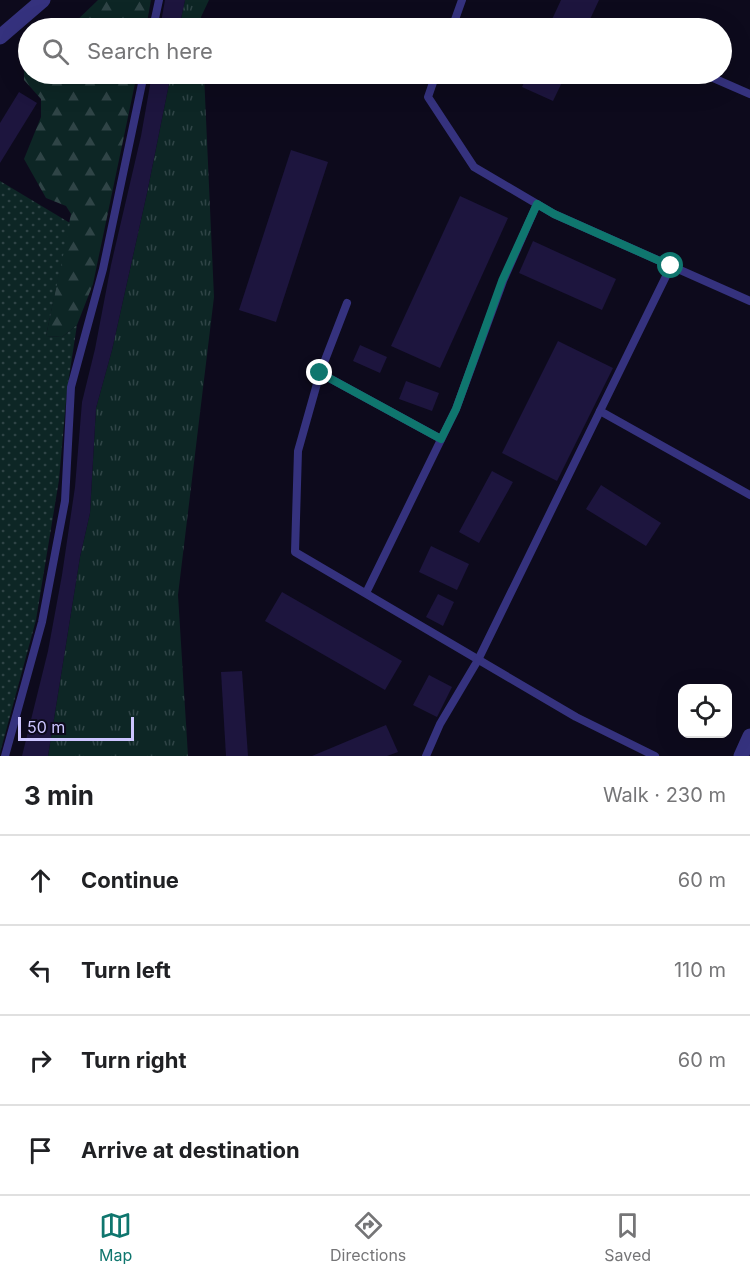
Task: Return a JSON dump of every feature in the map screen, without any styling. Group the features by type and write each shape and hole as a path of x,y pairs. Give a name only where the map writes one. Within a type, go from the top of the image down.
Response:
{"street":[{"path":"22,18 43,0"},
{"path":"0,37 18,22"},
{"path":"741,756 750,736"}],"lane":[{"path":"155,18 159,0"},
{"path":"456,18 462,0"},
{"path":"4,756 42,622 65,501 71,387 103,269 142,84"},
{"path":"433,84 428,97 474,167 554,214 750,301"},
{"path":"727,84 750,94"},
{"path":"366,593 456,409 502,281 537,204"},
{"path":"426,756 440,724 478,660 671,266"},
{"path":"347,303 320,373 298,451 296,552 576,717 655,756"},
{"path":"320,373 441,439"},
{"path":"600,411 750,495"}],"green space":[{"path":"98,0 151,0 148,18 79,18"},
{"path":"185,0 209,0 201,18 181,18"},
{"path":"28,84 135,84 93,284 77,325 62,337 46,336 71,214 66,206 46,198 24,159 41,117 41,99"},
{"path":"169,84 204,84 214,297 178,595 188,756 48,756 80,557 90,513 96,408 112,350"},
{"path":"0,181 70,223 46,336 62,337 77,325 67,390 59,480 36,620 0,753"}],"building":[{"path":"165,0 185,0 181,18 162,18"},
{"path":"561,0 599,0 591,18 553,18"},
{"path":"150,84 169,84 112,350 96,408 90,513 80,557 48,756 22,756 48,651 62,575 75,487 82,402 141,136"},
{"path":"523,84 561,84 553,101 522,87"},
{"path":"19,92 37,103 0,163 0,123"},
{"path":"291,150 328,162 276,322 239,310"},
{"path":"460,196 508,218 440,368 391,346"},
{"path":"533,241 616,279 602,310 519,273"},
{"path":"558,341 613,368 557,481 502,453"},
{"path":"360,345 387,357 380,373 353,361"},
{"path":"406,381 439,393 432,411 399,399"},
{"path":"492,471 513,482 479,543 459,532"},
{"path":"601,485 661,523 646,546 586,509"},
{"path":"431,546 469,564 457,590 419,572"},
{"path":"282,592 402,661 385,690 265,621"},
{"path":"438,594 454,602 443,626 426,617"},
{"path":"242,671 248,756 226,756 221,672"},
{"path":"429,675 452,687 437,717 413,705"},
{"path":"386,725 398,752 387,756 312,756"}],"route":[{"path":"320,373 441,439 456,409 502,281 537,204 554,214 671,266"}]}
